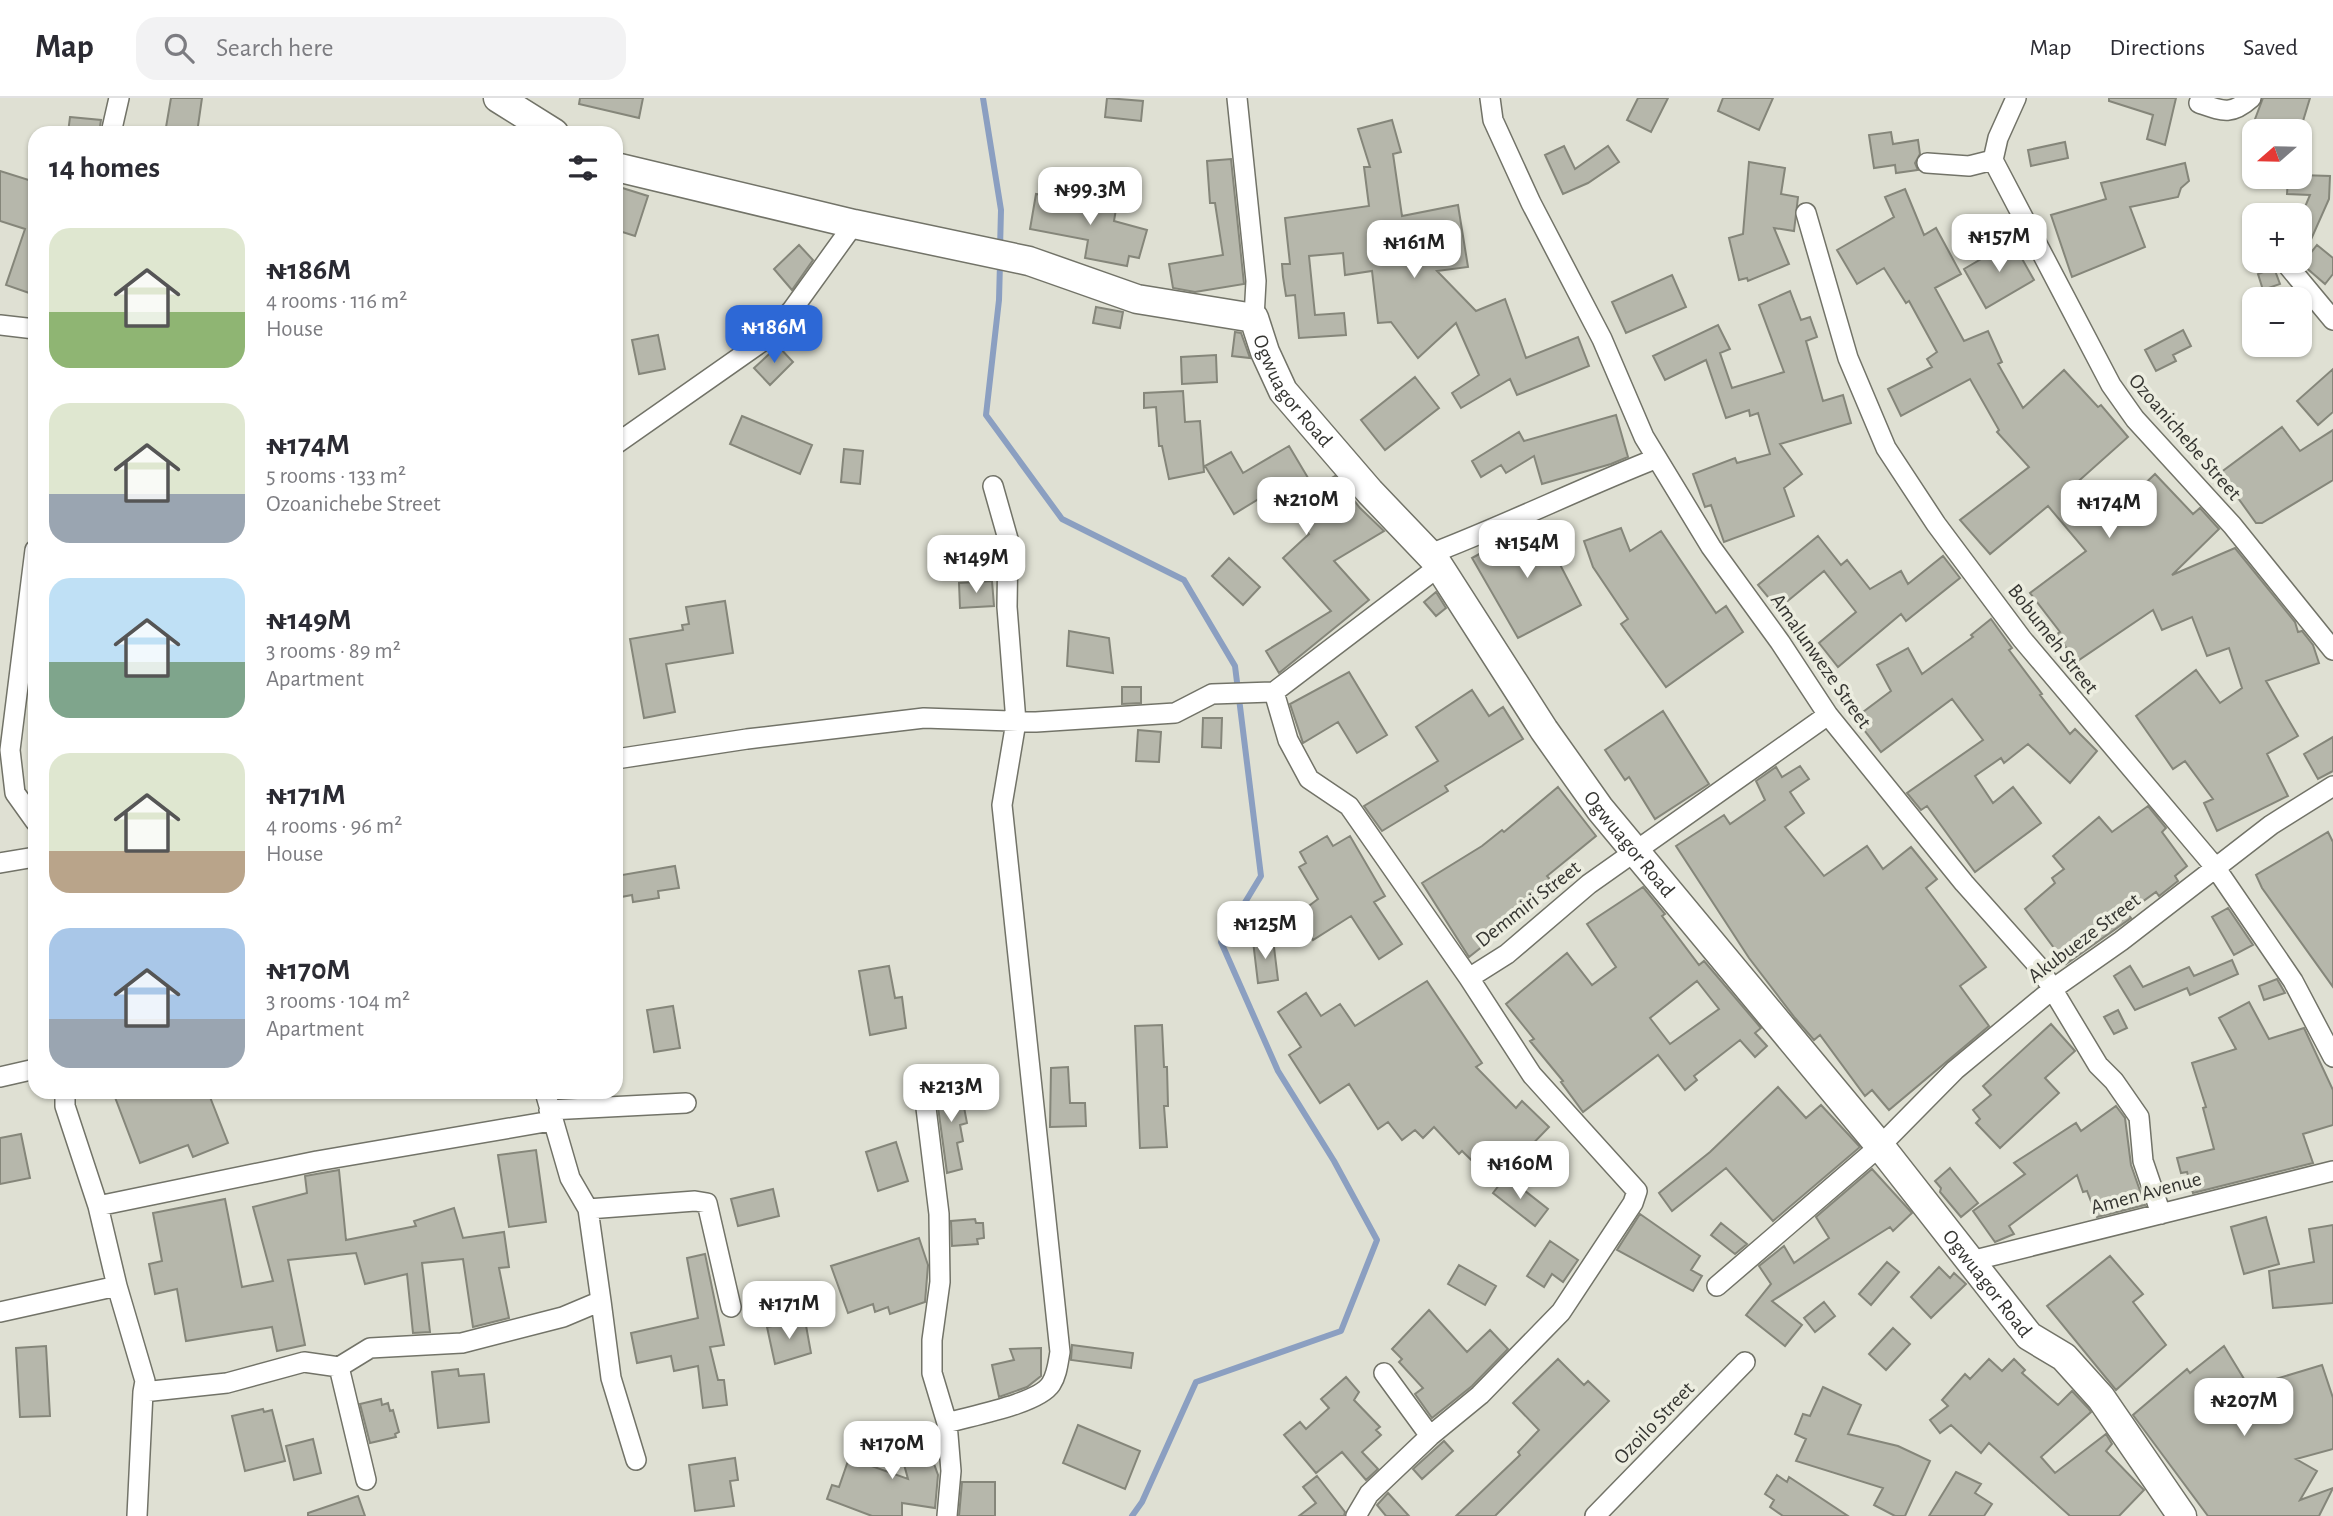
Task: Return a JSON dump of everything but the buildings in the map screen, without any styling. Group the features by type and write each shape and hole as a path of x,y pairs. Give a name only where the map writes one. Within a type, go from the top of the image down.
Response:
{"street":[{"path":"113,126 119,98"},
{"path":"501,98 543,126"},
{"name":"Ogwuagor Road","path":"1237,98 1255,281 1254,318 1265,352 1283,391 1434,561 1566,762 1635,852 1880,1146 2029,1336 2064,1357 2101,1398 2182,1516"},
{"name":"Amalunweze Street","path":"1490,98 1493,120 1531,203 1602,339 1655,459 1711,547 1780,642 1828,715 1905,813 2039,967 2054,988 2098,1065 2114,1081 2139,1117 2143,1161 2161,1214"},
{"path":"1927,163 1969,166 1993,160 1998,138 2015,98"},
{"path":"2199,103 2226,112 2243,106 2251,98"},
{"name":"Ozoanichebe Street","path":"1993,160 2110,385 2135,419 2232,525 2333,650"},
{"path":"623,169 853,224 1029,261 1137,299 1254,318"},
{"name":"Bobumeh Street","path":"1806,213 1847,358 1886,448 1936,524 2030,648 2215,867 2292,981 2333,1057"},
{"path":"623,439 760,342 792,310 853,224"},
{"path":"2294,273 2333,320"},
{"path":"0,325 28,328"},
{"path":"623,758 747,739 924,718 1016,722 1175,713 1212,694 1274,692 1434,561 1594,483 1655,459"},
{"path":"947,1423 1030,1399 1045,1391 1057,1370 1060,1352 1002,805 1016,722 1007,607 1008,539 993,486"},
{"path":"28,609 10,750 15,793 28,811"},
{"path":"1274,692 1288,740 1309,779 1349,806 1469,978"},
{"name":"Demmiri Street","path":"1430,1436 1480,1395 1561,1312 1633,1203 1637,1191 1532,1075 1469,978 1507,954 1589,884 1828,715"},
{"name":"Akubueze Street","path":"1717,1286 1880,1146 1955,1070 2054,988 2121,941 2271,825 2333,786"},
{"path":"0,863 28,858"},
{"path":"0,1077 28,1071"},
{"path":"65,1099 65,1106 99,1206 117,1286 145,1381 142,1391 137,1516"},
{"path":"99,1206 317,1161 549,1107 686,1102"},
{"path":"549,1107 570,1178 588,1209 611,1378 636,1460"},
{"path":"926,1108 939,1214 940,1282 932,1373 947,1423 951,1471 947,1516"},
{"name":"Amen Avenue","path":"1971,1261 2333,1171"},
{"path":"588,1209 695,1201 706,1203 731,1307"},
{"path":"0,1312 117,1286"},
{"path":"142,1391 228,1383 304,1362 339,1367 370,1348 463,1343 563,1317 601,1301"},
{"name":"Ozoilo Street","path":"1595,1516 1745,1362"},
{"path":"339,1367 366,1480"},
{"path":"1356,1516 1369,1494 1430,1436 1384,1373"}],"waterway":[{"path":"983,98 1001,210 1000,249"},
{"path":"1000,263 999,300 986,415 1062,519 1184,580 1235,666 1261,876 1221,942 1278,1071 1334,1161 1377,1240 1341,1331 1196,1382 1142,1502 1132,1516"}]}
